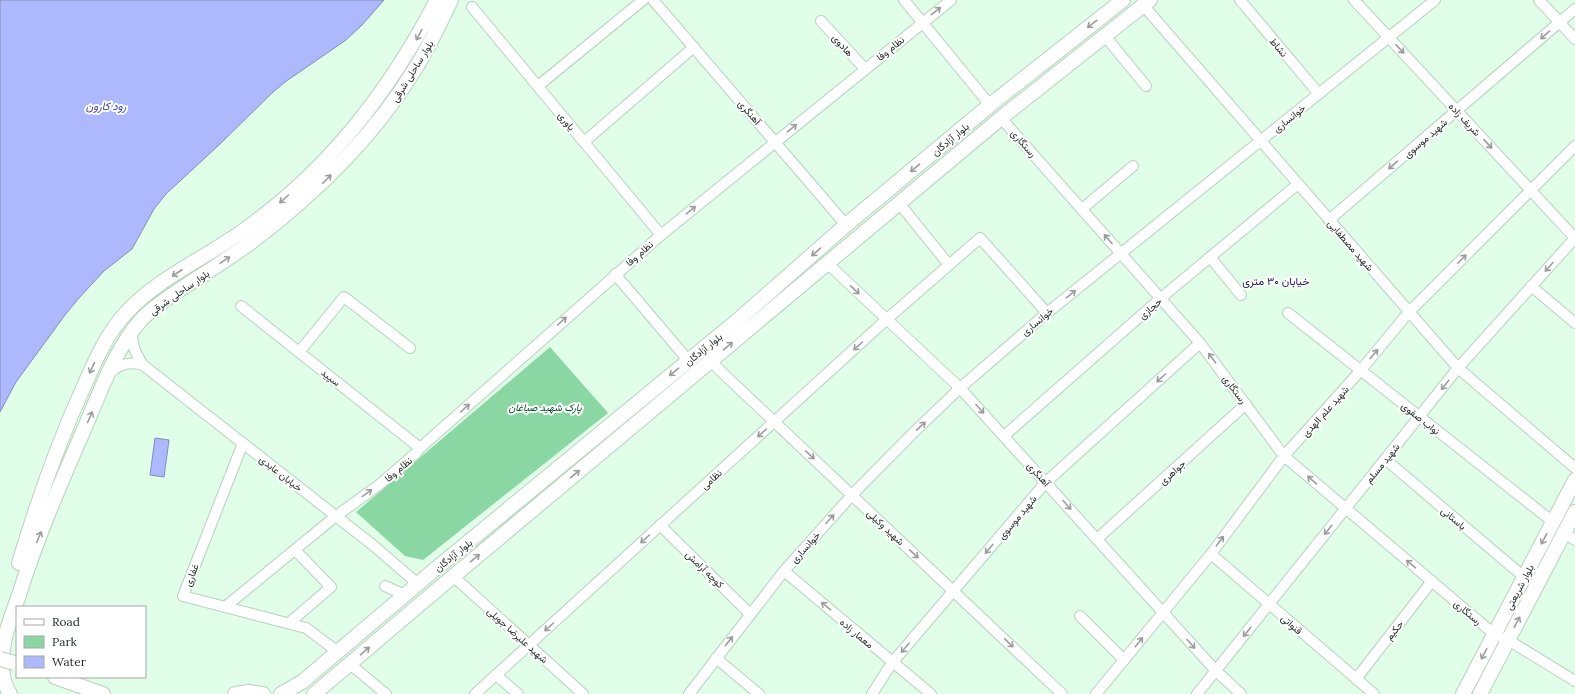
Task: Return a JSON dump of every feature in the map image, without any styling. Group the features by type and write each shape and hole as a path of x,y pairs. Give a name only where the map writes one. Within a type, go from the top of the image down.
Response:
{"main road":[{"name":"بلوار ساحلی شرقی","path":"0,635 23,552 52,462 66,425 104,342 124,314 144,296 240,233 279,203 343,143 376,101 402,62 418,37 436,0"},
{"name":"بلوار ساحلی شرقی","path":"10,694 3,681 3,647 31,556 66,469 108,374 132,331 143,318 168,298 248,245 287,214 323,182 356,149 387,110 415,70 451,0"},
{"name":"بلوار آزادگان","path":"281,694 302,682 418,584 738,320 846,225 990,105 1123,0"},
{"name":"بلوار آزادگان","path":"314,694 1001,118 1147,3"},
{"name":"بلوار شریعتی","path":"1463,694 1575,480"},
{"name":"بلوار شریعتی","path":"1480,694 1508,640 1570,536 1575,512"},
{"path":"0,658 16,663"},
{"path":"58,678 103,694"},
{"path":"0,690 2,694"},
{"path":"235,694 249,692 263,694"}],"street":[{"path":"538,86 643,0"},
{"name":"آهنگری","path":"653,0 846,225"},
{"path":"904,0 990,105"},
{"name":"نظام وفا","path":"225,607 336,516 379,484 615,274 661,235 951,0"},
{"name":"نشاط","path":"1240,0 1319,94"},
{"name":"شریف زاده","path":"1354,0 1575,238"},
{"name":"خوانساری","path":"690,694 784,570 852,495 960,388 1047,313 1435,0"},
{"path":"1539,0 1575,38"},
{"name":"شهید مصطفایی","path":"1147,3 1298,184 1458,368 1575,468"},
{"name":"یاوری","path":"472,7 661,235"},
{"name":"شهید موسوی","path":"1329,220 1575,10"},
{"name":"هادوی","path":"821,21 864,69"},
{"path":"1105,36 1146,86"},
{"path":"584,142 694,48"},
{"name":"رستگاری","path":"1001,118 1200,343 1284,456 1494,634 1508,640"},
{"name":"شهید علم الهدی","path":"1096,694 1211,554 1284,456 1361,370 1409,312 1575,146"},
{"path":"1082,209 1133,166"},
{"name":"حجازی","path":"1004,436 1161,298 1298,184"},
{"path":"899,203 949,265"},
{"name":"نظامی","path":"475,694 887,319 980,238 1047,313"},
{"name":"شهید مسلم","path":"1197,694 1458,368 1575,238"},
{"path":"1210,257 1242,295"},
{"name":"آهنگری","path":"827,263 960,388 1216,671 1241,694"},
{"path":"615,274 688,360"},
{"path":"1531,286 1575,323"},
{"path":"299,352 344,297 410,348"},
{"name":"سپید","path":"241,306 420,448"},
{"name":"نواب صفوی","path":"1288,313 1553,522"},
{"path":"132,331 132,343 136,354 143,364"},
{"name":"شهید موسوی","path":"872,694 892,663 1046,482 1200,343"},
{"name":"شهید وکیلی","path":"710,361 1062,694"},
{"path":"108,374 115,368 124,364 133,362 143,364"},
{"name":"خیابان عابدی","path":"143,364 374,546 418,584"},
{"name":"جواهری","path":"1097,539 1246,404"},
{"name":"غفاری","path":"243,443 183,596 306,628 338,652"},
{"name":"باستانی","path":"1385,459 1524,577"},
{"name":"کوچه آرامش","path":"660,525 750,614"},
{"path":"289,624 331,587 295,550"},
{"name":"قنواتی","path":"1211,554 1374,694"},
{"name":"معمار زاده","path":"784,570 892,663 931,694"},
{"name":"شهید علیرضا جویلی","path":"453,576 583,694"},
{"name":"حکیم","path":"1356,679 1432,582"},
{"path":"385,586 405,595"},
{"path":"1080,616 1124,660"},
{"path":"1508,640 1575,681"},
{"path":"716,658 759,694"},
{"path":"350,664 386,694"},
{"path":"496,675 518,694"}],"green space":[{"name":"پارک شهید صباغان","path":"550,347 608,413 423,560 405,556 356,512"}],"water":[{"name":"رود کارون","path":"0,0 384,0 362,25 346,40 285,82 272,93 166,194 154,209 132,249 104,271 65,315 16,382 0,412"},
{"path":"155,438 169,440 164,477 150,475"}],"district":[{"name":"خیابان ۳۰ متری","path":"1276,281"}]}
